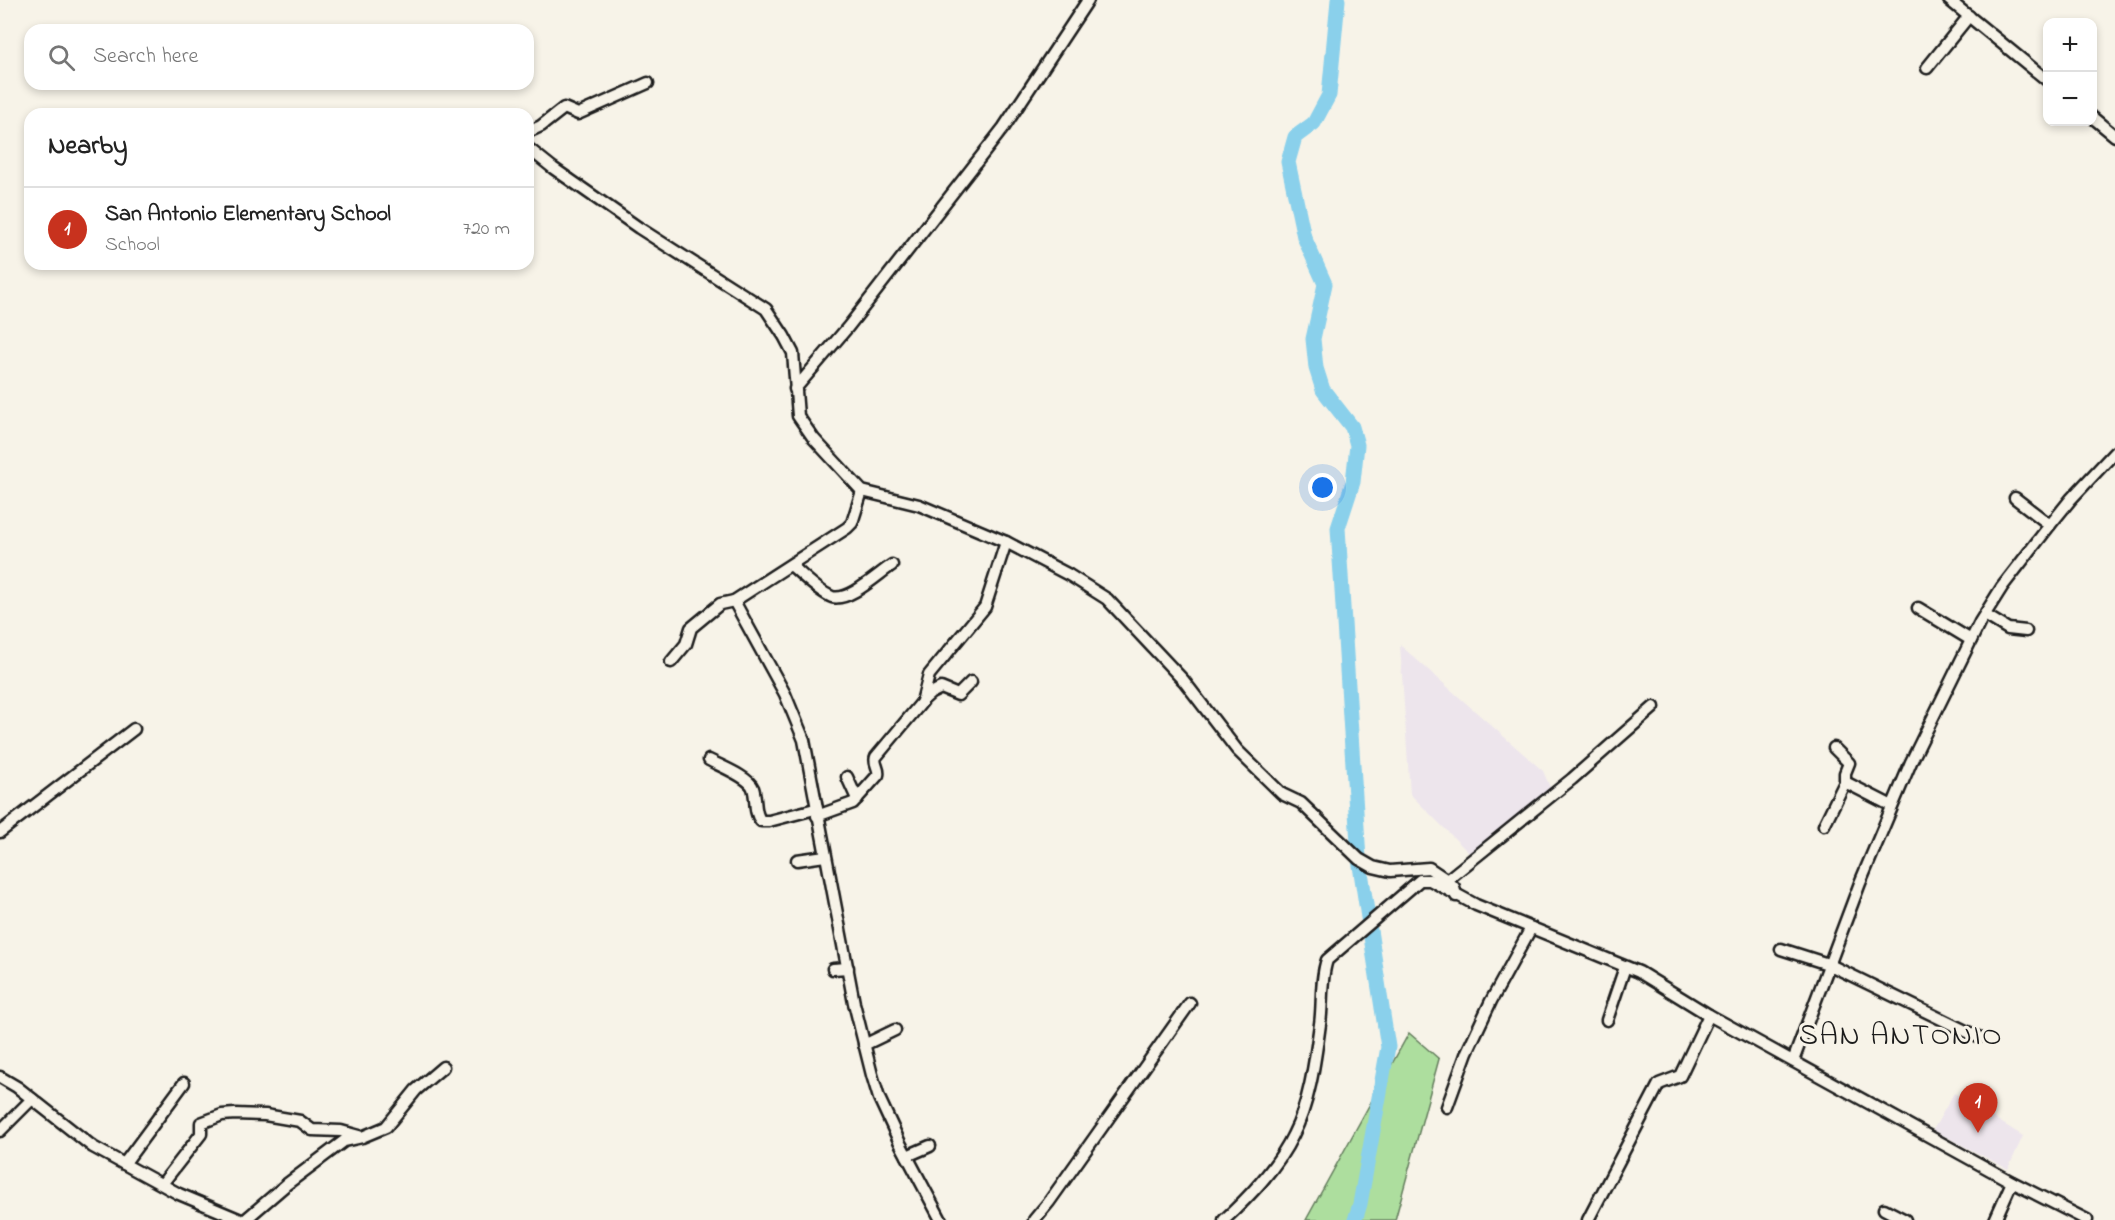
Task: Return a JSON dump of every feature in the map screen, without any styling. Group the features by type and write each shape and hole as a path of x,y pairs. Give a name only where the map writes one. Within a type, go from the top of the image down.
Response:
{"street":[{"path":"795,389 848,327 1004,127 1088,0"},
{"path":"1949,0 2043,77"},
{"path":"1927,68 1969,16"},
{"path":"534,129 564,108 578,114 648,83"},
{"path":"2097,121 2115,136"},
{"path":"534,153 639,228 766,309 793,353 798,416 820,446 862,491 919,505 1006,542 1069,575 1107,599 1184,681 1237,750 1282,794 1301,803 1359,860 1389,871 1429,868 1454,887 1456,896"},
{"path":"1793,1061 1828,964 1893,806 1929,723 1984,615 2002,587 2050,525 2115,452"},
{"path":"671,662 686,644 692,628 720,604 734,601 847,528 852,522 862,491"},
{"path":"2014,498 2050,525"},
{"path":"922,702 929,675 986,607 1006,542"},
{"path":"791,565 829,596 837,598 851,594 892,565"},
{"path":"734,601 785,694 804,740 816,812 864,1045 879,1098 941,1220"},
{"path":"1918,608 1971,640"},
{"path":"1984,615 2008,629 2026,632"},
{"path":"709,760 749,781 753,788 757,814 761,820 770,821 851,804 878,774 876,757 922,702 931,693 941,688 958,695 971,682"},
{"path":"1447,880 1572,779 1654,707"},
{"path":"0,832 134,729"},
{"path":"1824,825 1845,782 1845,773 1849,763 1834,748"},
{"path":"847,777 857,799"},
{"path":"1845,782 1893,806"},
{"path":"796,860 825,856"},
{"path":"1224,1220 1274,1166 1296,1130 1314,1064 1321,1020 1325,964 1329,957 1420,880 1430,880 1456,896 1639,972 1709,1015 2012,1182 2087,1220"},
{"path":"1447,1107 1467,1052 1491,1001 1531,928"},
{"path":"1781,949 1828,964 1978,1037"},
{"path":"1607,1020 1625,967"},
{"path":"833,969 848,968"},
{"path":"1034,1220 1190,1003"},
{"path":"1588,1220 1659,1084 1680,1076 1709,1015"},
{"path":"864,1045 895,1030"},
{"path":"245,1220 344,1141 362,1137 386,1127 416,1090 443,1067"},
{"path":"0,1077 93,1147 179,1194 241,1220"},
{"path":"124,1164 184,1083"},
{"path":"0,1131 32,1099"},
{"path":"162,1185 201,1134 201,1123 222,1116 235,1114 277,1117 300,1121 312,1130 341,1131 362,1137"},
{"path":"907,1156 930,1146"},
{"path":"1995,1220 2012,1182"},
{"path":"1884,1209 1905,1220"}],"shaded area":[{"path":"1400,645 1543,771 1552,792 1471,855 1410,794"},
{"path":"1954,1093 2023,1136 2008,1169 1933,1130"}],"green space":[{"path":"1409,1033 1439,1059 1395,1220 1306,1220"}],"waterway":[{"path":"1338,0 1329,95 1314,123 1295,137 1288,162 1304,237 1325,284 1313,339 1316,368 1323,390 1352,427 1357,445 1353,482 1338,528 1359,859 1388,1047 1360,1204 1355,1220"}],"place":[{"name":"San Antonio Elementary School","path":"1978,1133"}],"district":[{"name":"SAN ANTONIO","path":"1901,1037"}]}
